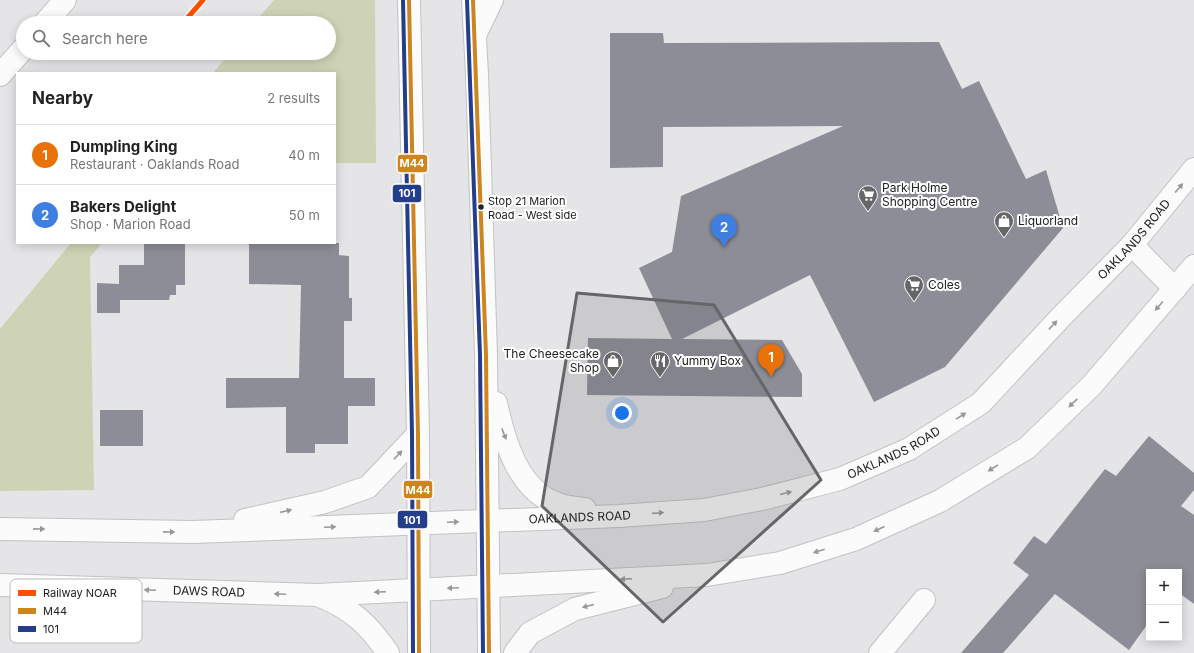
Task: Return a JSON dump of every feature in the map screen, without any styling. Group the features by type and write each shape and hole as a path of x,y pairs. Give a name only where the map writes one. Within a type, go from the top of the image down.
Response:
{"main road":[{"path":"51,16 65,0"},
{"path":"409,0 418,434 419,653"},
{"path":"473,0 477,74 486,355 489,653"},
{"path":"474,37 492,0"},
{"path":"0,75 16,57"},
{"name":"OAKLANDS ROAD","path":"418,524 619,516 704,510 762,499 840,479 909,448 981,403 1061,316 1132,245 1194,169"},
{"path":"1132,245 1175,289"},
{"path":"516,653 530,633 575,609 707,575 780,563 856,539 947,497 1027,448 1092,385 1194,266"},
{"path":"486,355 502,432 519,470 532,488 557,504 619,516"},
{"path":"193,532 325,502 368,487 418,434"},
{"path":"0,528 193,532 418,524"},
{"path":"488,586 707,575"},
{"name":"DAWS ROAD","path":"0,585 10,585"},
{"name":"DAWS ROAD","path":"142,589 318,595 488,586"},
{"path":"318,595 339,604 361,619 388,653"},
{"path":"880,653 924,600"}],"highlighted area":[{"path":"577,293 714,305 821,480 663,622 542,506"}],"green space":[{"path":"274,0 375,0 376,163 336,163 336,72 214,72 224,60 336,60 336,16 260,16"},
{"path":"70,244 101,244 90,257 94,490 0,491 0,329"}],"building":[{"name":"Park Holme Shopping Centre","path":"610,33 663,33 664,43 939,42 962,89 979,81 1026,179 1046,170 1063,228 945,367 874,402 810,275 682,339 782,340 802,374 802,397 587,395 588,338 672,339 639,268 672,252 681,196 843,126 663,127 663,167 610,168"},
{"path":"339,243 339,255 349,256 349,298 352,298 352,321 344,321 344,378 375,378 375,406 348,406 348,444 315,444 315,453 286,453 286,407 226,408 226,378 299,378 301,285 249,284 249,244"},
{"path":"144,244 185,244 185,285 176,285 176,295 170,295 169,300 120,300 120,313 97,313 97,283 119,284 119,265 144,265"},
{"path":"100,410 143,410 143,446 100,446"},
{"path":"1149,436 1194,473 1194,490 1181,506 1194,515 1194,604 1182,595 1182,569 1146,569 1146,626 1129,650 1055,594 1003,653 961,653 1029,575 1013,563 1034,536 1046,544 1105,469 1116,476"}],"rail line":[{"name":"NOAR","path":"189,16 203,0"}],"transit line":[{"name":"101","path":"403,0 412,434 413,653"},
{"name":"M44","path":"409,0 418,434 419,653"},
{"name":"101","path":"467,0 480,355 483,653"},
{"name":"M44","path":"473,0 486,355 489,653"}],"place":[{"name":"Stop 21 Marion Road - West side","path":"481,207"},
{"name":"Park Holme Shopping Centre","path":"868,212"},
{"name":"Liquorland","path":"1004,238"},
{"name":"Bakers Delight","path":"724,247"},
{"name":"Coles","path":"914,302"},
{"name":"Dumpling King","path":"771,377"},
{"name":"The Cheesecake Shop","path":"613,378"},
{"name":"Yummy Box","path":"660,378"}]}
